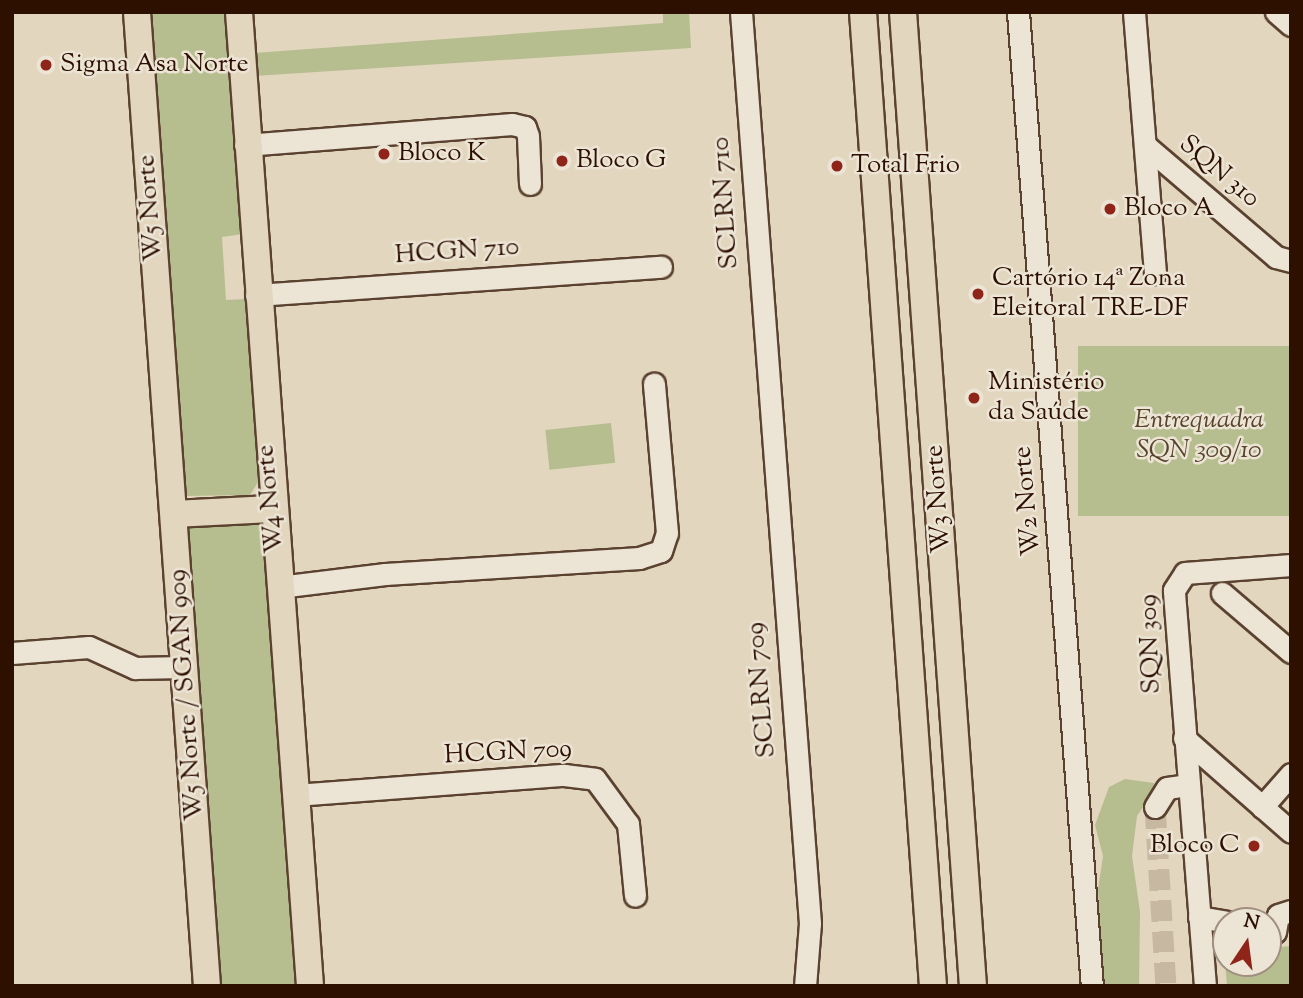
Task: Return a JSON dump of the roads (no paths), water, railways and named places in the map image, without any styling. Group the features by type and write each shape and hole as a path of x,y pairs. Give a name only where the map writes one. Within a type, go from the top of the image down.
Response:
{"main road":[{"name":"W5 Norte","path":"138,12 165,404"},
{"name":"W4 Norte","path":"239,12 245,145 271,509 310,986"},
{"name":"W3 Norte","path":"863,12 933,986"},
{"name":"W3 Norte","path":"903,12 972,974"},
{"name":"W5 Norte / SGAN 909","path":"165,404 206,986"},
{"path":"174,514 271,509"},
{"path":"931,956 948,969 972,974"}],"street":[{"name":"SCLRN 710","path":"741,12 767,390"},
{"name":"W2 Norte","path":"1018,12 1092,986"},
{"name":"SQN 310","path":"1134,12 1154,273"},
{"path":"1276,12 1291,25"},
{"path":"245,145 512,124 525,127 528,136 530,184"},
{"name":"SQN 310","path":"1146,146 1276,257 1291,261"},
{"name":"HCGN 710","path":"256,295 662,267"},
{"path":"279,587 639,558 661,551 667,533 654,384"},
{"name":"SCLRN 709","path":"767,390 810,923 806,986"},
{"name":"SQN 309","path":"1205,986 1172,604 1178,579 1204,570 1291,565"},
{"path":"1222,593 1291,652"},
{"path":"12,653 89,647 135,668 184,667"},
{"path":"1184,738 1291,832"},
{"path":"1262,807 1291,774"},
{"name":"HCGN 709","path":"295,795 564,775 595,779 628,824 635,897"},
{"path":"1155,807 1167,789 1189,785"},
{"path":"1199,917 1212,919"}],"tunnel":[{"path":"1155,807 1166,986"}],"place":[{"name":"Sigma Asa Norte","path":"46,65"},
{"name":"Bloco K","path":"384,154"},
{"name":"Bloco G","path":"562,161"},
{"name":"Total Frio","path":"837,166"},
{"name":"Bloco A","path":"1110,209"},
{"name":"Cartório 14ª Zona Eleitoral TRE-DF","path":"978,294"},
{"name":"Ministério da Saúde","path":"974,398"},
{"name":"Bloco C","path":"1254,846"}],"park label":[{"name":"Entrequadra SQN 309/10","path":"1199,436"}]}
